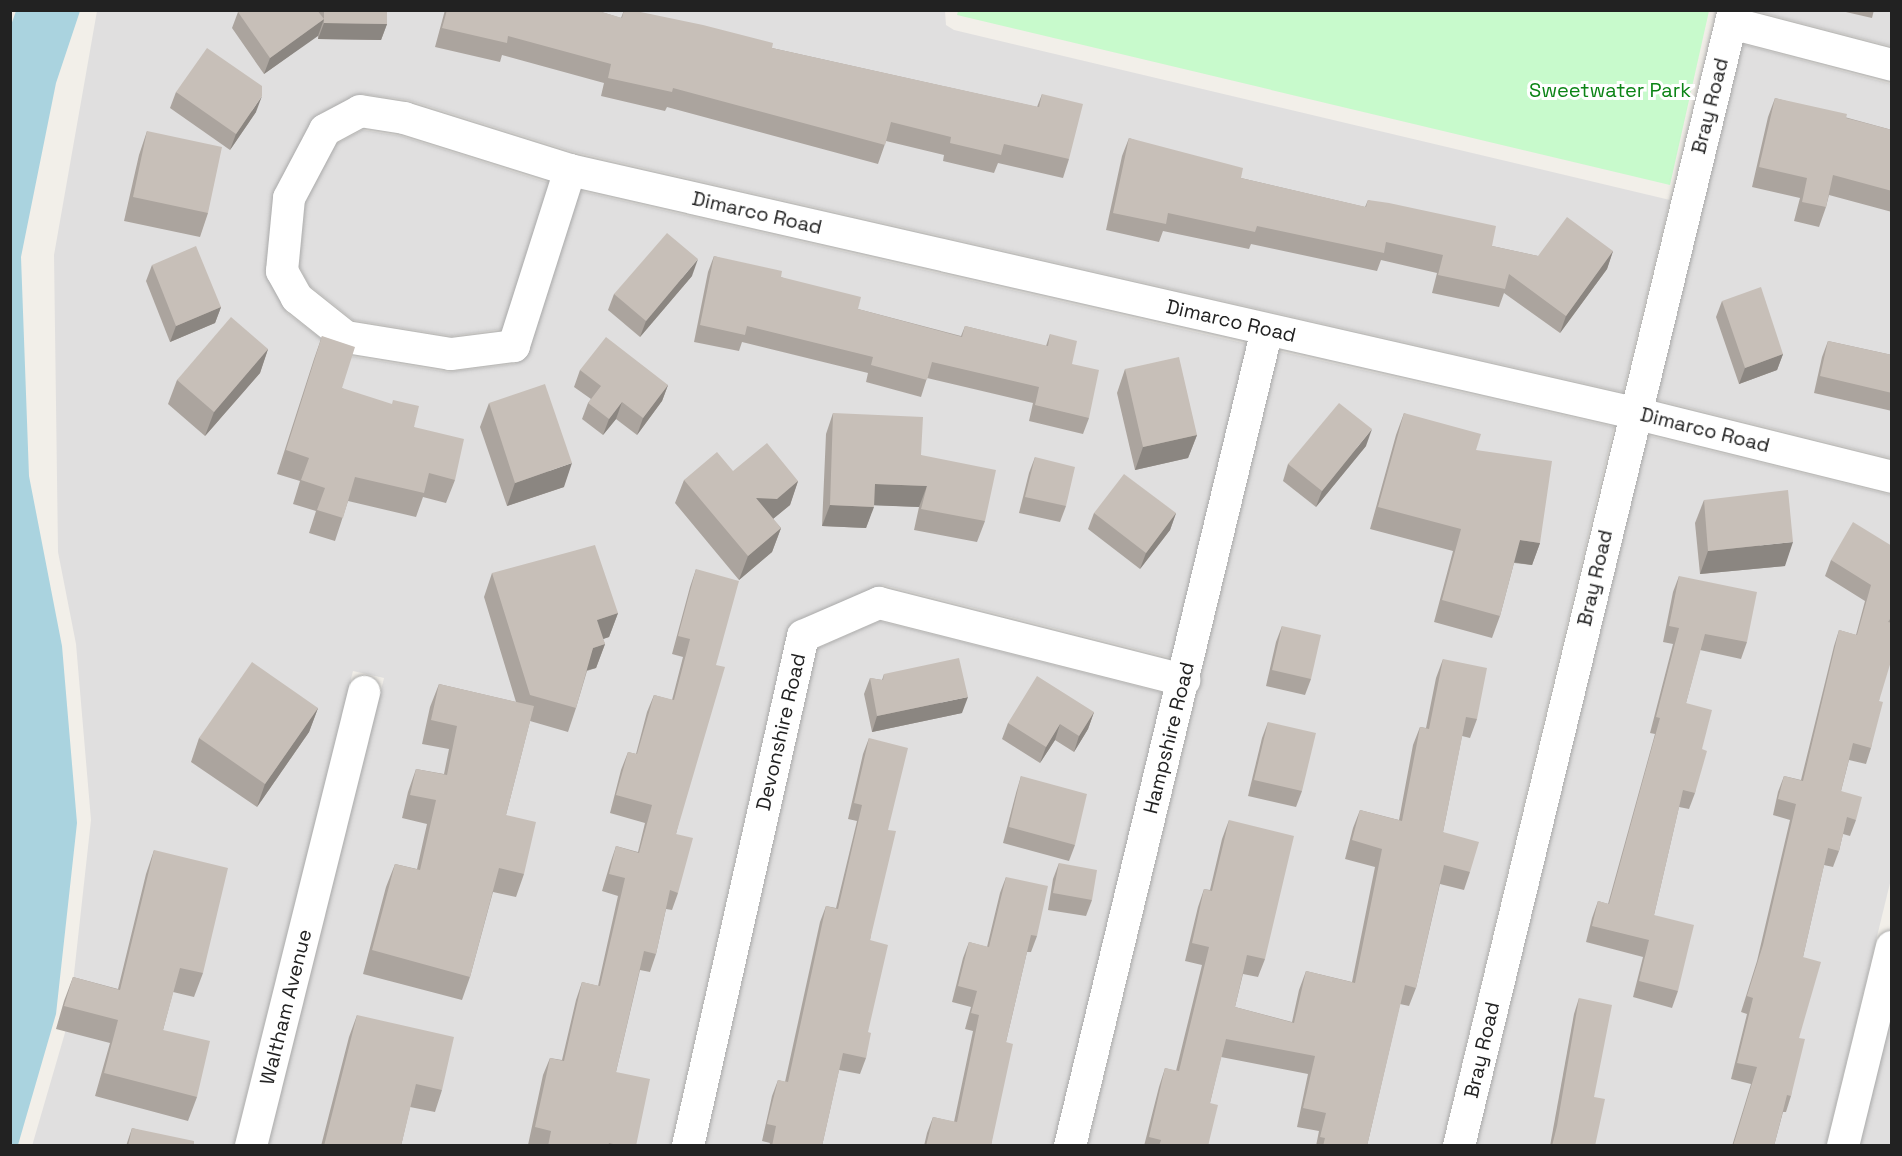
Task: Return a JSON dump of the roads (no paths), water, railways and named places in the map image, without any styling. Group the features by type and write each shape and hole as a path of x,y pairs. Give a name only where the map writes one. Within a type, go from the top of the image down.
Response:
{"street":[{"path":"1732,17 1892,65"},
{"name":"Bray Road","path":"1459,1146 1634,413 1732,17"},
{"name":"Dimarco Road","path":"570,170 514,346 451,354 346,337 297,298 282,271 289,198 325,130 360,111 404,118 570,170 1634,413 1892,477"},
{"name":"Hampshire Road","path":"1070,1146 1267,330"},
{"name":"Devonshire Road","path":"688,1146 803,636 879,603 1184,680"},
{"name":"Waltham Avenue","path":"251,1146 364,692"},
{"path":"1843,1146 1892,947"}],"water":[{"path":"16,11 80,11 56,83 21,257 29,476 62,646 77,823 56,1014 18,1145 11,1146 10,28"}],"park label":[{"name":"Sweetwater Park","path":"1610,90"}]}
